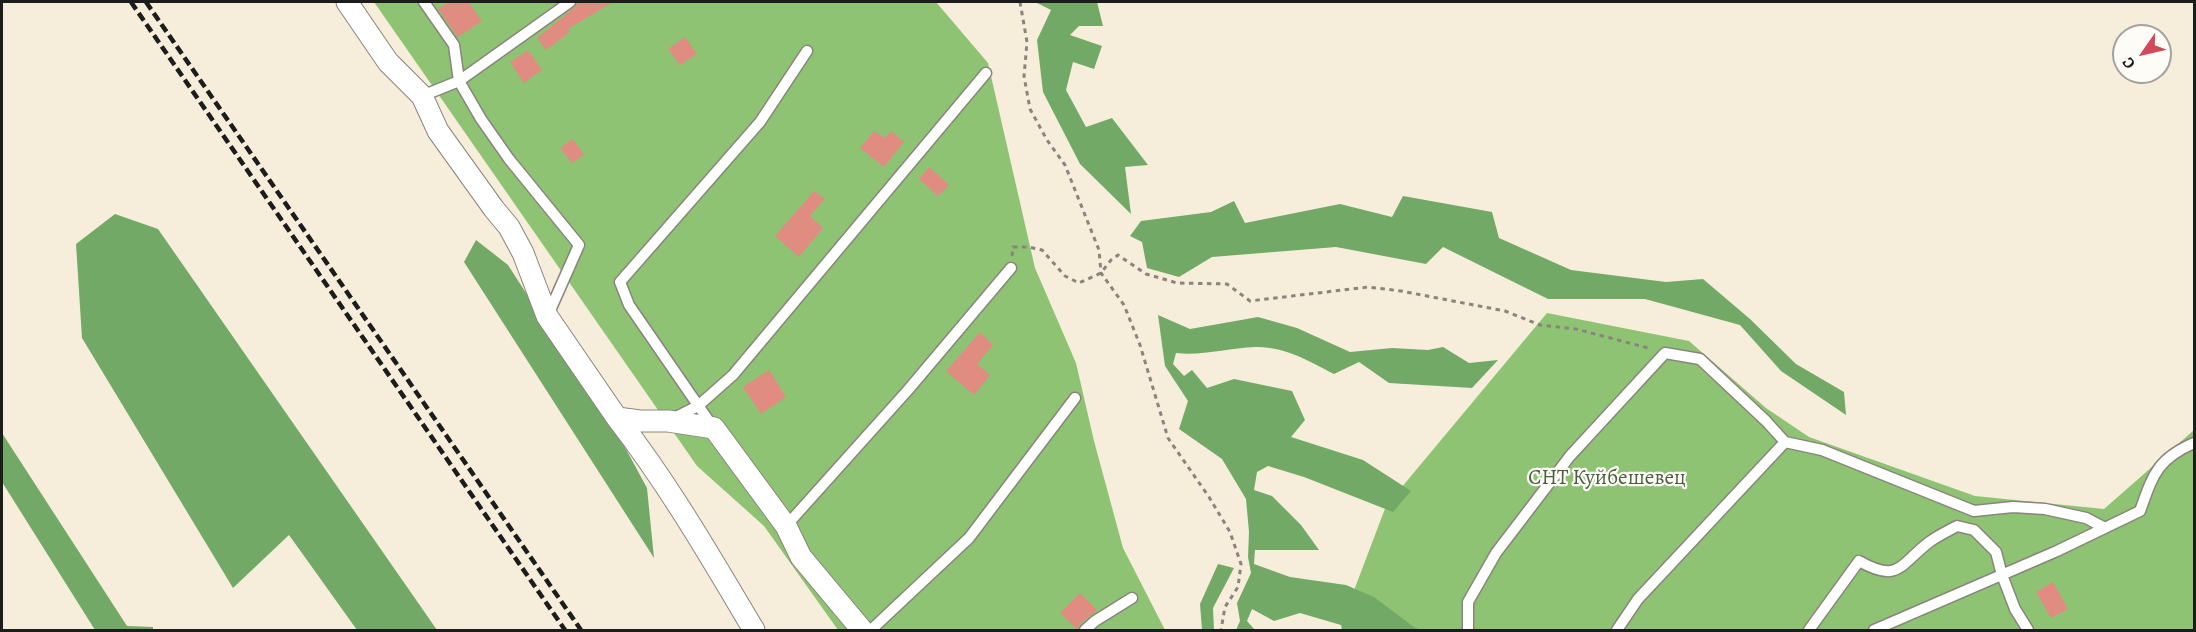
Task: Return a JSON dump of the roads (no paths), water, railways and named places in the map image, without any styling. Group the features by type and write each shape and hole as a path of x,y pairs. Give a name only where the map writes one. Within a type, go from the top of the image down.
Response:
{"street":[{"path":"346,2 388,62 422,96 438,131 509,227 523,253 547,316 686,516 754,630"},
{"path":"617,418 640,422 668,421 714,428 786,526 801,556 862,630"}],"lane":[{"path":"424,2 454,45 459,81 481,119 509,159 579,245 547,316"},
{"path":"422,96 459,81 570,2"},
{"path":"714,428 629,305 620,282 760,122 807,51"},
{"path":"668,421 698,406 733,375 986,73"},
{"path":"786,526 908,390 1011,268"},
{"path":"1468,630 1468,602 1496,553 1570,456 1665,353 1700,359 1785,442 1822,450 1974,511 2013,507 2045,509 2086,518 2105,528"},
{"path":"871,630 969,538 1075,398"},
{"path":"1617,630 1638,599 1785,442"},
{"path":"1874,630 2002,575 2140,511 2154,471 2179,450 2194,443"},
{"path":"1809,630 1859,561 1878,572 1898,569 1930,541 1957,526 1974,530 1996,552 2015,609 2028,630"},
{"path":"1085,630 1095,621 1132,598"}],"railway":[{"path":"131,2 565,630"},
{"path":"146,2 581,630"}],"park label":[{"name":"СНТ Куйбешевец","path":"1607,479"}]}
